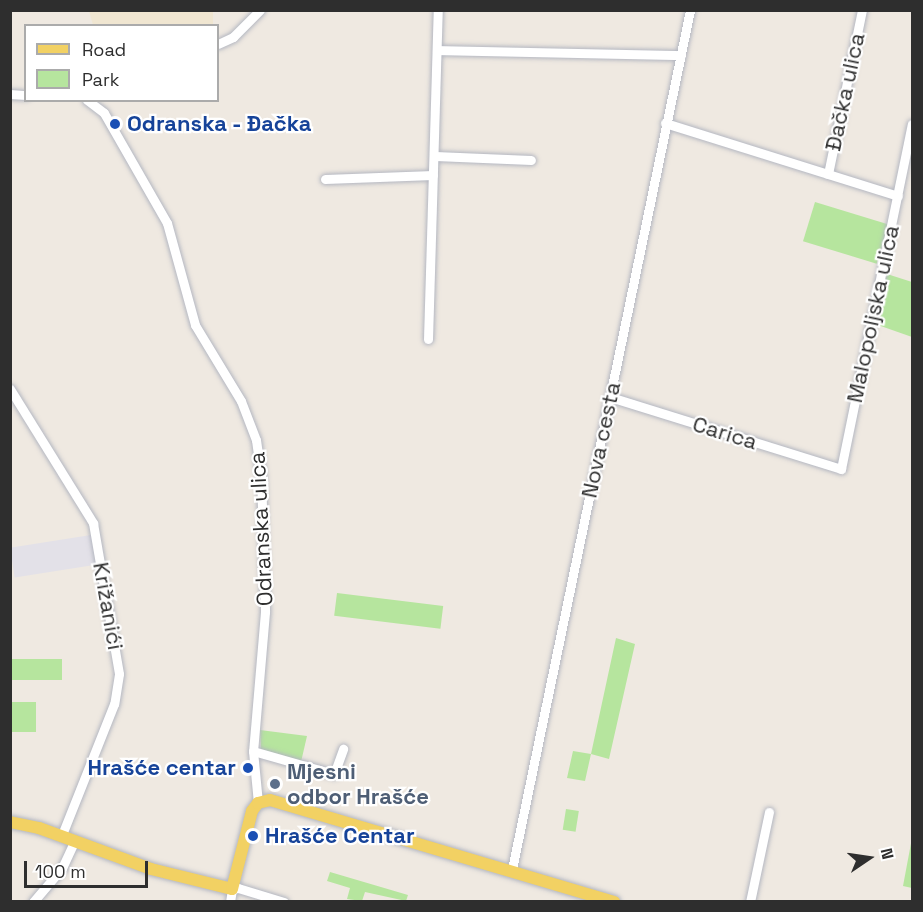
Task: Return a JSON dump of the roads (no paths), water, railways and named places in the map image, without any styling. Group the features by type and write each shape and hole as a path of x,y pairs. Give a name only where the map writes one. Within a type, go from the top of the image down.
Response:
{"main road":[{"path":"10,822 61,837 151,869 232,889 252,811 258,803 275,801 512,869 614,902"}],"street":[{"path":"219,44 233,37 260,10"},
{"path":"428,339 438,10"},
{"name":"Nova cesta","path":"512,869 690,10"},
{"name":"Đačka ulica","path":"828,174 862,10"},
{"path":"438,50 681,55"},
{"name":"Odranska ulica","path":"90,102 104,113 167,223 195,325 241,401 256,440 261,474 265,612 254,751 258,803"},
{"path":"102,102 104,113"},
{"path":"665,123 898,196"},
{"name":"Malopoljska ulica","path":"841,469 912,124"},
{"path":"435,156 531,160"},
{"path":"325,179 433,175"},
{"name":"Križanići","path":"10,389 93,523 119,674 116,698 61,837"},
{"name":"Carica","path":"610,398 841,469"},
{"path":"254,751 334,774 344,749"},
{"path":"750,902 769,812"},
{"path":"33,902 62,868 74,842"},
{"path":"230,902 232,889 284,902"}],"place":[{"name":"Odranska - Đačka","path":"115,124"},
{"name":"Hrašće centar","path":"248,768"},
{"name":"Mjesni odbor Hrašće","path":"275,784"},
{"name":"Hrašće Centar","path":"253,836"}]}
